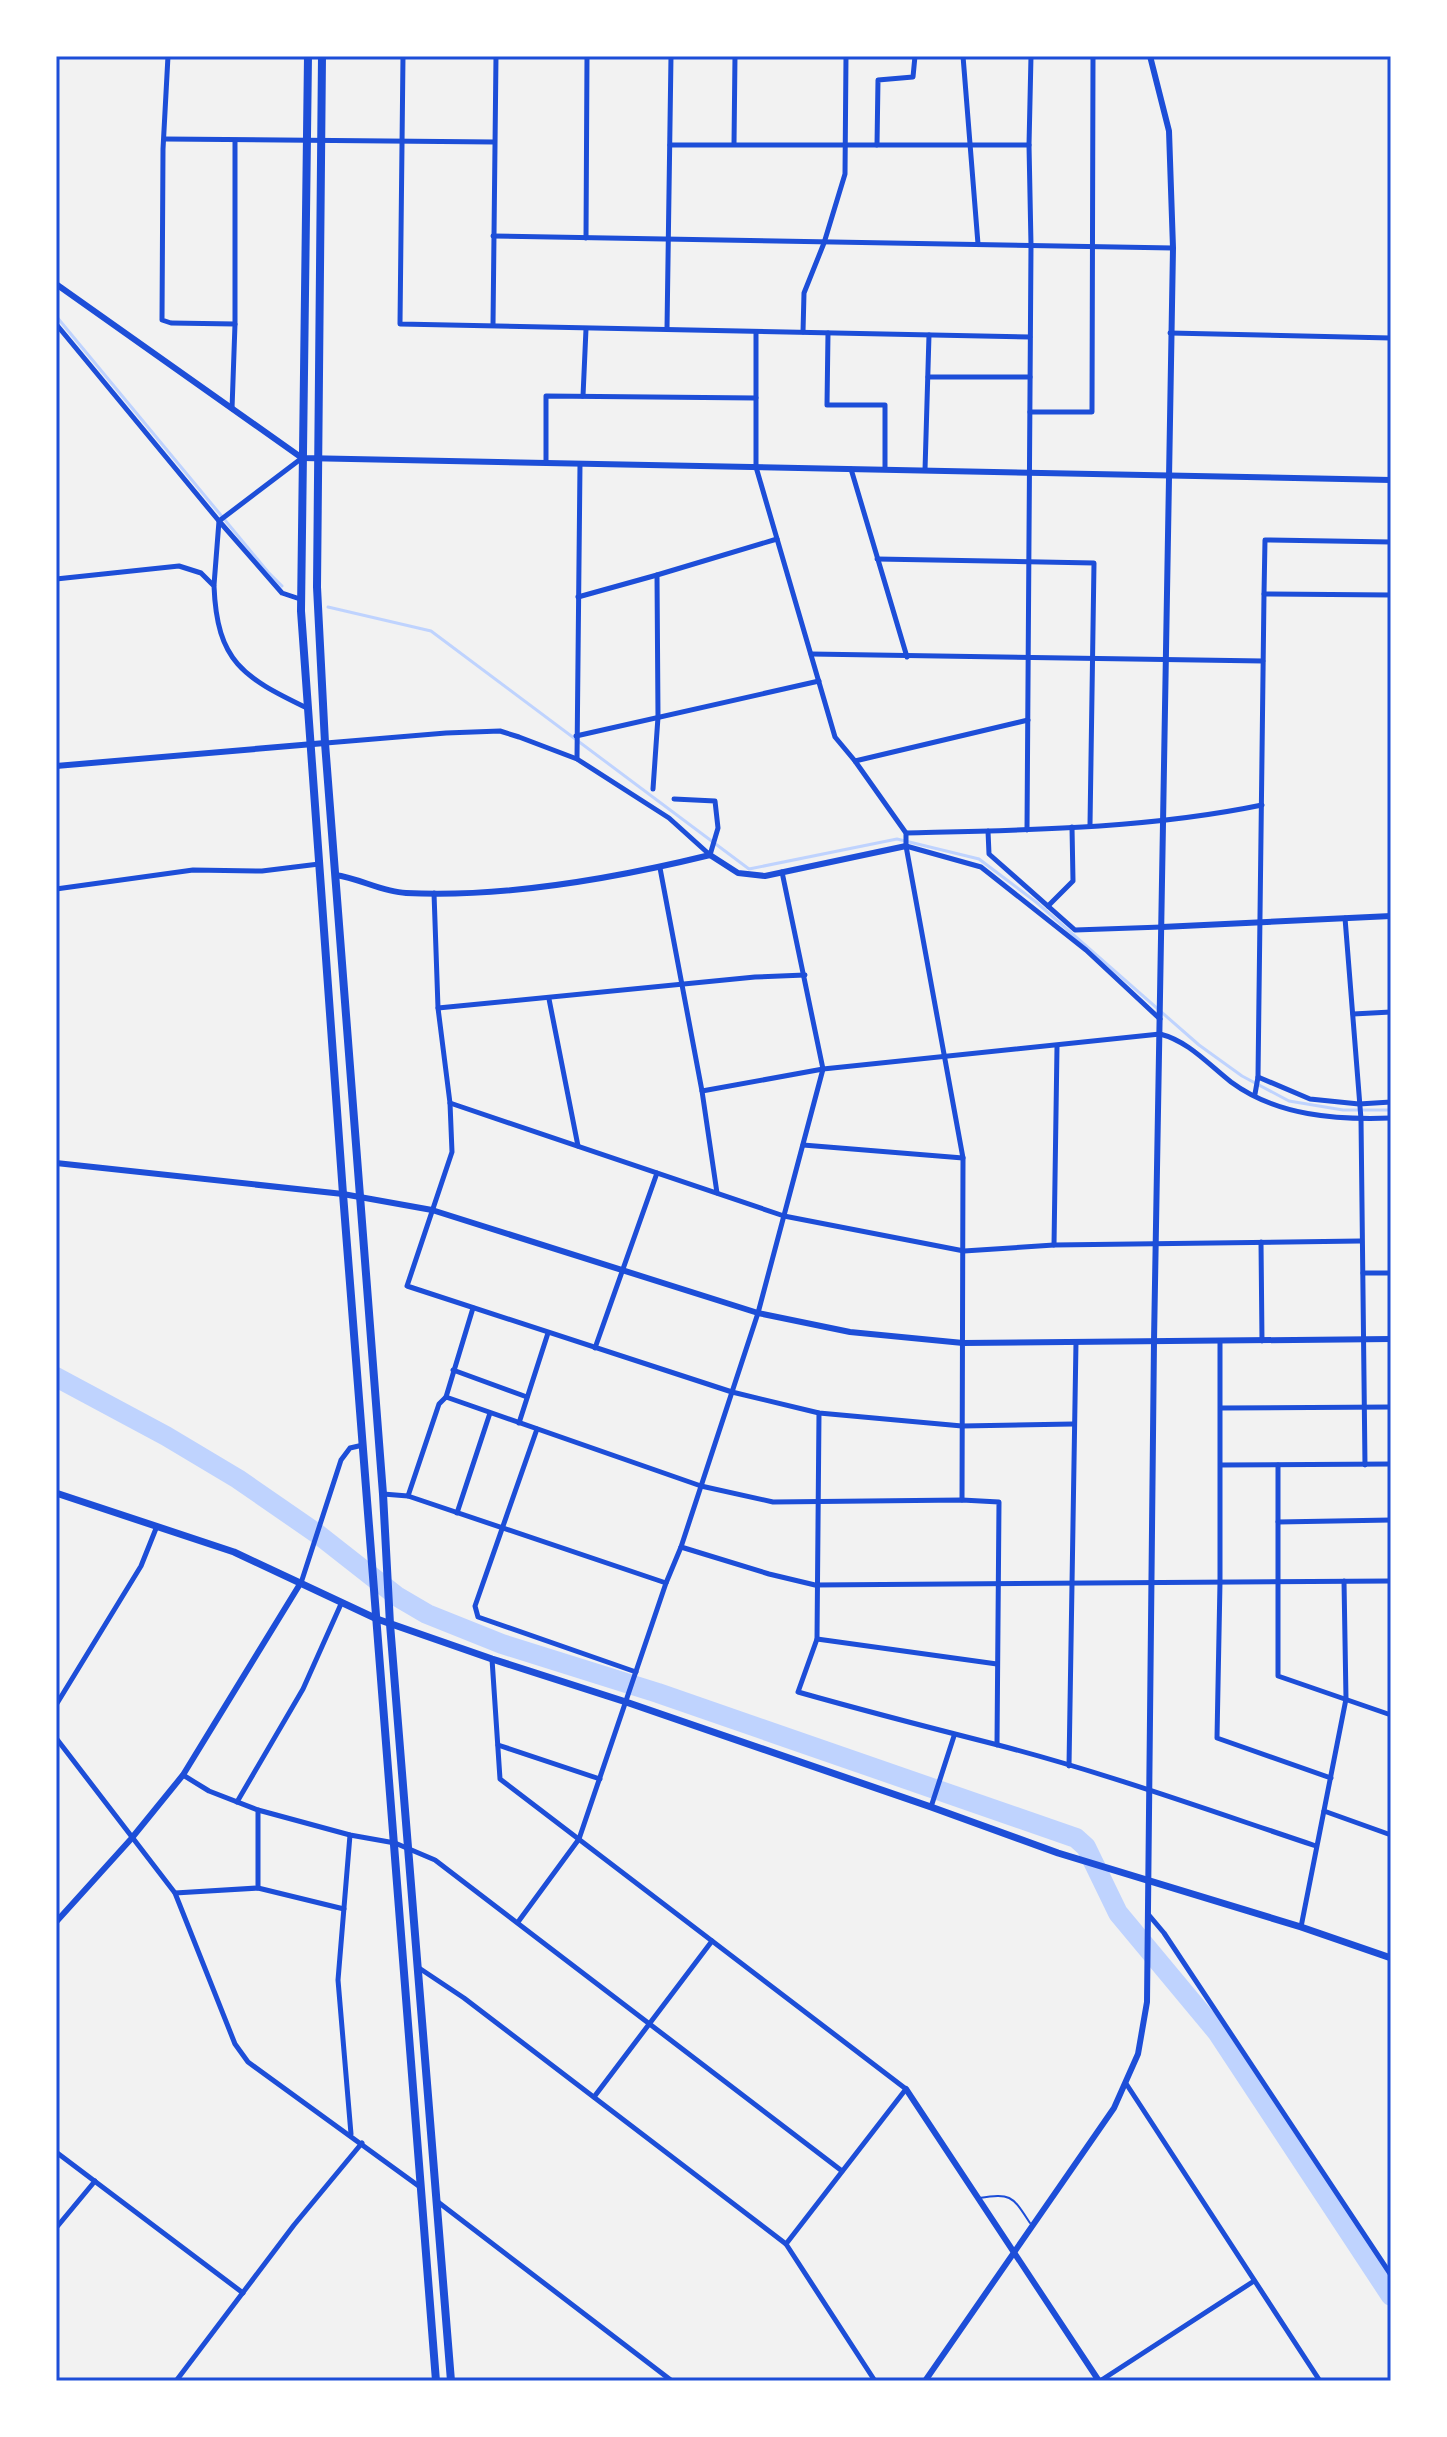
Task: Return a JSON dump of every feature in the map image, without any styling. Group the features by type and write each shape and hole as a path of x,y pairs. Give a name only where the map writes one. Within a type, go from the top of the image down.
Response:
{"highway":[{"path":"308,56 300,599 343,1194 436,2381"},
{"path":"322,56 317,587 325,743 383,1494 390,1624 411,1850 451,2381"}],"main road":[{"path":"56,1493 234,1552 390,1624 626,1702 1074,1858 1301,1927 1391,1958"}],"street":[{"path":"168,56 162,320 171,323 235,324"},
{"path":"403,56 400,324 1030,337"},
{"path":"493,325 496,56"},
{"path":"586,238 587,56"},
{"path":"667,330 669,56"},
{"path":"734,144 735,56"},
{"path":"803,332 804,293 824,243 845,174 846,56"},
{"path":"877,145 878,80 913,77 915,56"},
{"path":"963,56 978,244"},
{"path":"1027,830 1031,56"},
{"path":"1030,412 1092,412 1093,56"},
{"path":"925,2381 1114,2108 1127,2085 1144,2028 1173,248 1169,131 1150,56"},
{"path":"165,139 494,142"},
{"path":"232,410 235,140"},
{"path":"670,145 1029,145"},
{"path":"493,236 1173,248"},
{"path":"56,284 302,458 1391,480"},
{"path":"56,324 282,593 300,599"},
{"path":"583,396 586,329"},
{"path":"756,332 756,467 835,737 906,833 946,1058 963,1158 962,1500"},
{"path":"828,333 827,405 885,405 885,469"},
{"path":"1170,333 1391,338"},
{"path":"925,470 929,335"},
{"path":"928,377 1030,377"},
{"path":"546,463 546,396 756,398"},
{"path":"302,458 222,519 214,586 216,621 237,663 259,684 308,708"},
{"path":"577,759 580,464"},
{"path":"851,469 907,657"},
{"path":"578,597 777,539"},
{"path":"1255,1094 1258,1077 1265,540 1391,542"},
{"path":"877,559 1094,563 1090,825"},
{"path":"56,579 179,566 201,573 214,586"},
{"path":"653,789 658,717 657,575"},
{"path":"1264,594 1391,595"},
{"path":"811,654 1263,661"},
{"path":"576,736 819,681"},
{"path":"855,761 1028,720"},
{"path":"56,766 500,731 577,759 669,818 710,855 738,873 765,876 906,846 981,867 1086,950 1160,1019"},
{"path":"674,799 715,801 718,828 710,855"},
{"path":"906,833 1027,830 1162,820 1213,815 1262,805"},
{"path":"1048,906 1073,881 1072,827"},
{"path":"988,831 989,854 1075,930 1391,916"},
{"path":"335,875 402,893 496,890 615,877 710,855"},
{"path":"56,889 193,870 262,871 320,864"},
{"path":"660,868 702,1091 717,1193"},
{"path":"518,1922 579,1839 681,1547 758,1313 823,1069 782,872"},
{"path":"434,893 438,1008 450,1103 452,1152 407,1286 732,1392 819,1413 962,1426 1073,1424"},
{"path":"1345,918 1361,1119 1360,1241 1365,1465"},
{"path":"438,1008 805,975"},
{"path":"549,999 579,1147"},
{"path":"1353,1014 1391,1012"},
{"path":"702,1091 823,1069 1160,1034 1184,1044 1235,1085 1285,1109 1361,1119 1391,1118"},
{"path":"1054,1245 1057,1047"},
{"path":"1258,1077 1310,1099 1359,1104 1391,1102"},
{"path":"450,1103 784,1216 964,1251 1054,1245 1360,1241"},
{"path":"803,1145 963,1158"},
{"path":"56,1163 343,1194 432,1210 758,1313 850,1332 963,1343 1391,1339"},
{"path":"595,1348 657,1173"},
{"path":"1261,1242 1262,1341"},
{"path":"1363,1273 1391,1273"},
{"path":"408,1496 439,1404 446,1397 473,1308"},
{"path":"519,1423 548,1333"},
{"path":"1220,1341 1217,1738 1331,1778"},
{"path":"1069,1766 1076,1342"},
{"path":"453,1370 527,1397"},
{"path":"446,1397 701,1486 773,1502 999,1502 997,1745"},
{"path":"1221,1408 1391,1407"},
{"path":"457,1513 490,1413"},
{"path":"819,1413 815,1585 817,1639 798,1692 1150,1790 1316,1846"},
{"path":"537,1429 475,1606 478,1617 636,1672"},
{"path":"57,1918 131,1839 183,1775 300,1584 341,1460 350,1448 364,1445"},
{"path":"1221,1465 1391,1464"},
{"path":"1278,1465 1278,1676 1391,1715"},
{"path":"383,1494 408,1496 666,1583"},
{"path":"1278,1522 1391,1520"},
{"path":"56,1705 141,1566 157,1525"},
{"path":"681,1547 815,1585 1391,1581"},
{"path":"1301,1927 1346,1699 1344,1581"},
{"path":"237,1802 303,1689 341,1604"},
{"path":"817,1639 997,1664"},
{"path":"492,1659 500,1779 906,2089 1099,2381 1254,2281"},
{"path":"931,1807 954,1736"},
{"path":"56,1738 175,1893 235,2044 248,2062 420,2188"},
{"path":"498,1745 600,1779"},
{"path":"183,1775 209,1791 258,1810 350,1835 395,1843 435,1860 842,2171"},
{"path":"258,1810 258,1888"},
{"path":"1324,1811 1391,1835"},
{"path":"350,1835 338,1980 351,2135"},
{"path":"175,1893 258,1888 344,1909"},
{"path":"1147,1913 1164,1933 1391,2275"},
{"path":"594,2097 712,1941"},
{"path":"419,1968 464,1998 786,2244 875,2381"},
{"path":"1127,2085 1320,2381"},
{"path":"786,2244 906,2089"},
{"path":"176,2381 362,2143"},
{"path":"56,2152 243,2293"},
{"path":"56,2228 95,2181"},
{"path":"437,2201 672,2381"}],"lane":[{"path":"978,2199 1008,2195 1032,2226"}],"waterway":[{"path":"56,316 282,586"},
{"path":"328,607 431,631 749,869 897,839 979,859 1036,902 1199,1045 1242,1076 1289,1101 1343,1110 1391,1110"},
{"path":"56,1377 238,1479 319,1535 398,1597 427,1614 502,1644 658,1693 1076,1838 1086,1847 1118,1913 1217,2032 1391,2296"}]}
